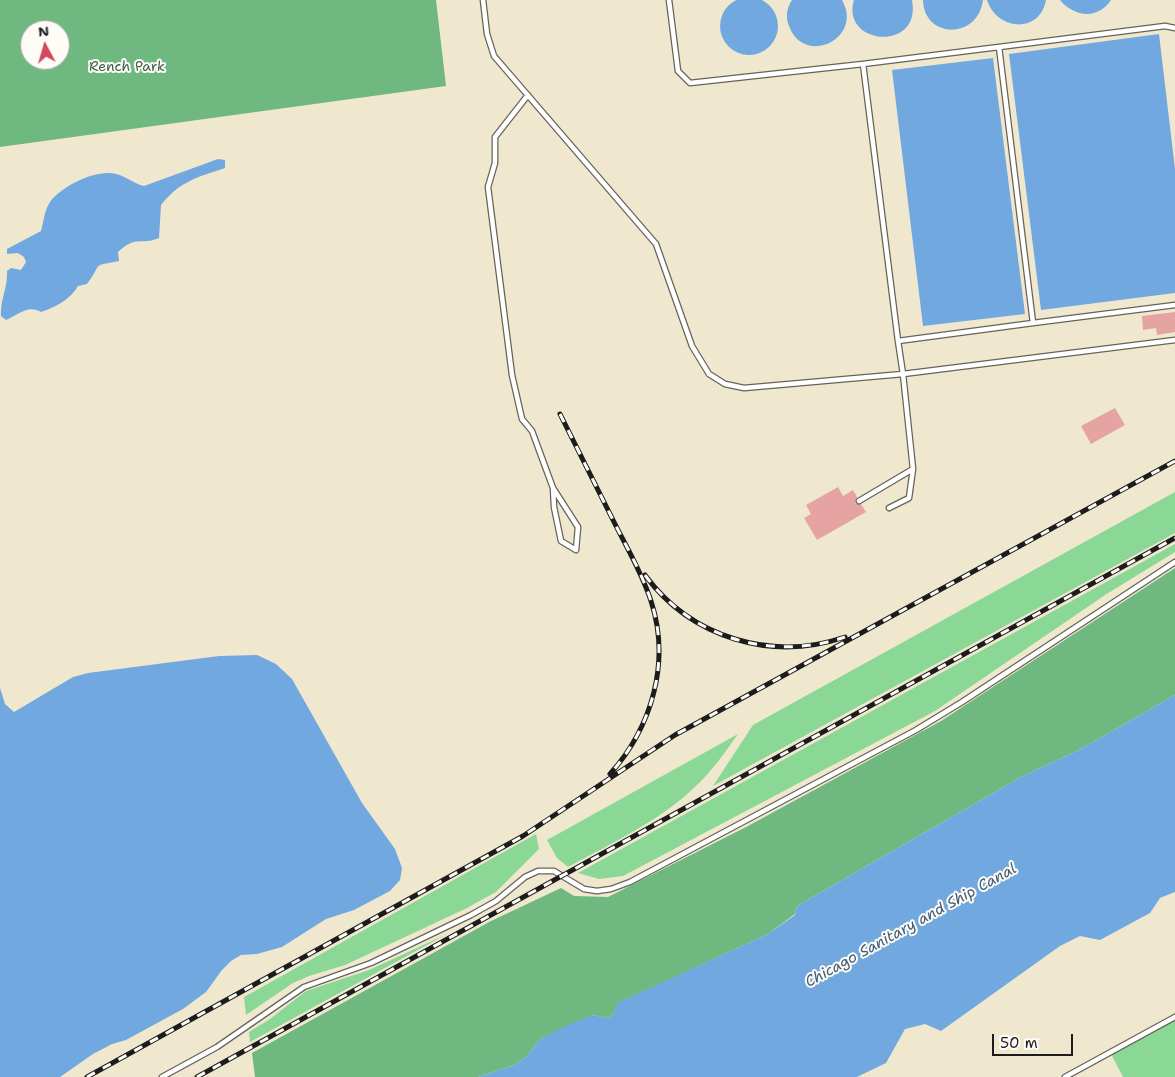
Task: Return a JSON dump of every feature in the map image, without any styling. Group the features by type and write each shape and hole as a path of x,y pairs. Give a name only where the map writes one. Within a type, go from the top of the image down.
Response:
{"lane":[{"path":"484,0 487,34 494,56 656,244 692,346 709,374 725,384 744,388 903,374 1175,340"},
{"path":"669,0 678,71 690,83 863,64 1166,26 1175,28"},
{"path":"999,47 1033,323"},
{"path":"863,64 914,470 909,498 889,508"},
{"path":"528,96 495,137 495,163 488,187 512,375 522,419 532,432 553,488 578,527 576,550 561,541 554,507 553,488"},
{"path":"898,341 1175,305"},
{"path":"859,501 914,470"},
{"path":"162,1077 217,1047 304,987 371,963 471,915 496,902 525,877 538,871 554,871 569,882 584,889 596,891 611,889 630,882 916,730 962,702 1175,562"},
{"path":"1065,1077 1175,1017"}],"green space":[{"name":"Rench Park","path":"0,0 436,0 446,86 0,147"},
{"path":"1175,492 1175,533 713,786 753,725"},
{"path":"1175,544 1175,552 1105,595 935,711 623,876 599,879 578,873"},
{"path":"1175,568 1175,695 1079,750 1023,776 797,906 795,914 768,934 618,1003 613,1015 607,1018 593,1015 540,1039 527,1056 515,1065 478,1077 255,1077 252,1053 491,921 561,888 574,896 608,897 748,826 941,721"},
{"path":"738,734 719,761 703,779 667,810 568,867 557,858 547,840"},
{"path":"536,834 539,849 496,892 465,909 345,965 293,983 246,1015 244,997"},
{"path":"447,934 250,1042 249,1032 270,1019 306,991 369,970"},
{"path":"1175,1020 1175,1077 1123,1077 1111,1054"}],"water":[{"path":"743,-3 755,-3 770,5 778,20 778,32 770,47 755,55 743,55 728,47 720,32 720,20 728,5"},
{"path":"792,0 842,0 847,14 845,26 839,36 829,43 818,46 807,45 796,38 787,19 787,12"},
{"path":"854,0 912,0 912,17 905,29 894,35 881,37 869,34 859,26 853,15"},
{"path":"923,0 983,0 979,13 972,22 962,28 952,30 941,28 932,22 926,13"},
{"path":"987,0 1046,0 1042,11 1036,19 1018,24 1008,23 1000,18 992,10"},
{"path":"1060,0 1111,0 1100,11 1086,14 1072,10"},
{"path":"1159,34 1175,169 1175,293 1041,310 1009,54"},
{"path":"993,58 1025,314 923,326 892,70"},
{"path":"218,159 225,160 225,168 198,177 182,185 161,205 159,238 130,243 118,252 119,261 98,266 87,284 78,286 67,299 51,308 41,312 32,309 23,311 6,320 1,316 7,271 11,268 21,270 26,262 24,257 18,253 7,254 7,249 41,231 48,205 63,190 89,176 108,173 120,175 144,186"},
{"path":"257,655 276,664 292,679 362,803 395,849 402,868 400,880 390,891 354,910 326,919 282,947 257,954 241,955 222,970 206,992 183,1009 126,1040 112,1044 93,1054 60,1077 0,1077 0,688 5,704 14,712 73,677 88,673 219,656"},
{"name":"Chicago Sanitary and Ship Canal","path":"1175,695 1175,892 1160,898 1150,913 1100,940 1080,936 1060,946 941,1031 925,1024 905,1029 886,1063 857,1077 478,1077 515,1065 527,1056 540,1039 566,1026 593,1015 607,1018 613,1015 617,1003 768,934 795,915 797,906 1023,776 1079,750"}],"building":[{"path":"1175,312 1175,332 1157,335 1156,328 1143,330 1142,316"},
{"path":"1115,408 1125,425 1091,444 1081,426"},
{"path":"838,487 843,496 853,490 857,497 855,503 861,504 866,512 817,540 804,518 811,514 806,505"}],"railway":[{"path":"560,414 639,571 651,601 657,624 659,647 654,693 647,715 637,736 625,756 610,774"},
{"path":"87,1077 523,836 675,735 1175,461"},
{"path":"197,1077 1175,538"},
{"path":"645,575 664,597 685,615 709,629 735,639 762,645 789,647 817,644 845,637"}]}
